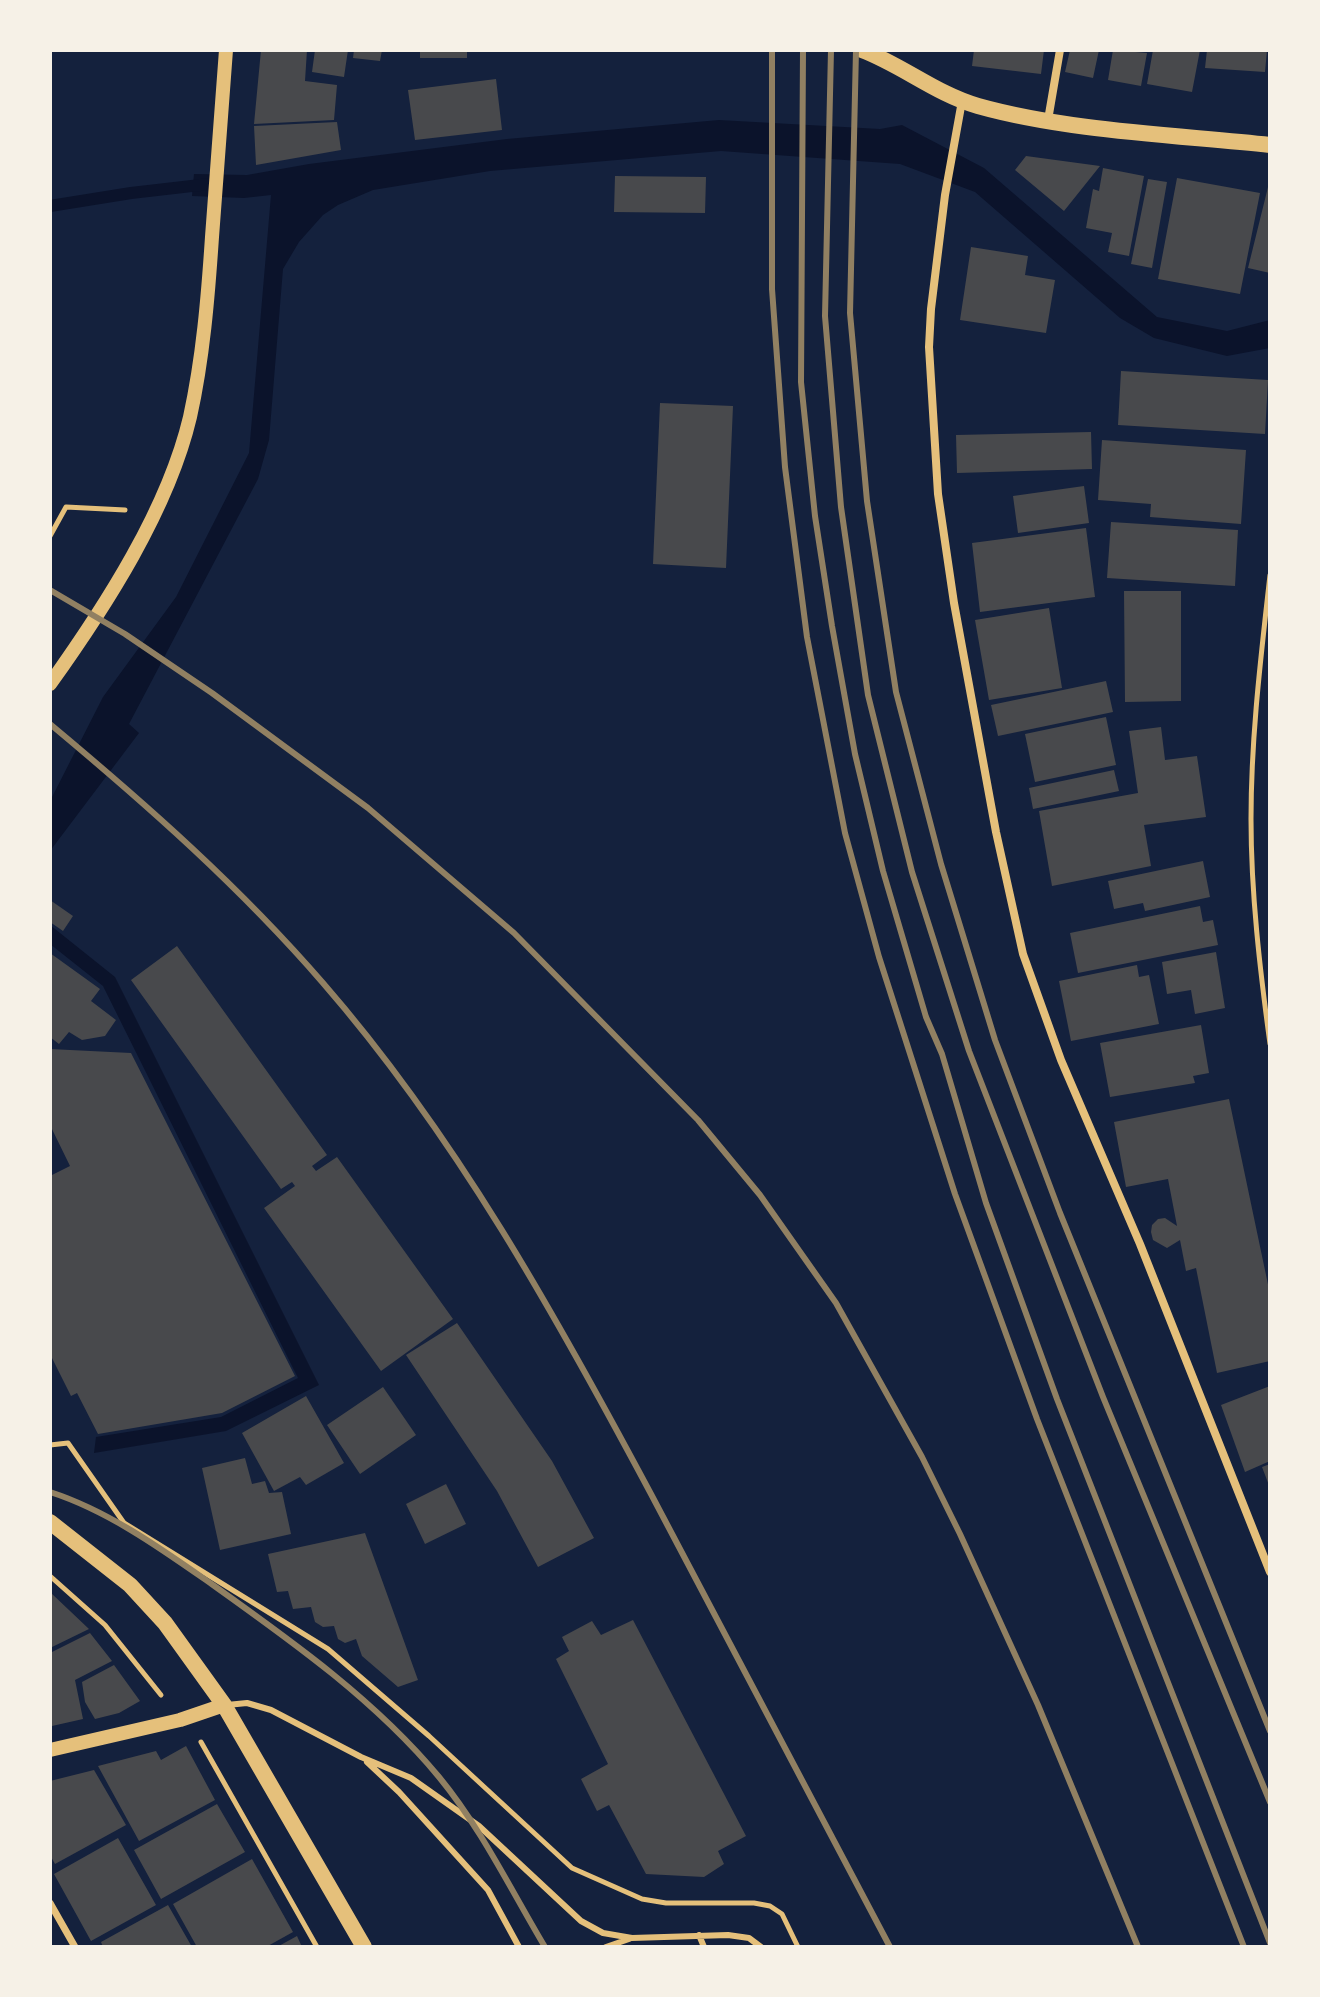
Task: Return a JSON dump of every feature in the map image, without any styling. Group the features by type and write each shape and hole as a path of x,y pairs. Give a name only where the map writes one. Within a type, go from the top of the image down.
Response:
{"main road":[{"path":"862,50 962,101 1048,120 1270,145"},
{"path":"50,1522 130,1585 165,1623 224,1705 364,1947"}],"street":[{"path":"50,684 116,581 154,512 172,473 189,418 204,331 226,50"},
{"path":"1048,120 1060,50"},
{"path":"962,101 945,195 929,347 938,494 996,832 1023,954 1061,1060 1140,1244 1270,1572"},
{"path":"50,1750 180,1720 224,1705"},
{"path":"50,1903 75,1947"}],"lane":[{"path":"224,1705 247,1703 271,1710 361,1757 411,1778 479,1826 581,1921 603,1933 632,1938 699,1935 749,1938 761,1947"},
{"path":"361,1757 399,1792 488,1890 519,1947"},
{"path":"699,1935 704,1947"},
{"path":"606,1947 632,1938"},
{"path":"632,1938 636,1947"}],"path":[{"path":"50,536 66,507 154,512"},
{"path":"1270,575 1255,726 1251,819 1255,909 1270,1044"},
{"path":"50,1445 68,1443 124,1523 328,1649 429,1736 572,1868 642,1899 666,1903 754,1903 770,1906 782,1914 798,1947"},
{"path":"50,1576 105,1625 201,1742 317,1947"}],"water":[{"path":"719,120 880,129 902,125 984,168 1157,317 1227,331 1270,320 1270,348 1227,356 1154,338 1120,318 975,192 900,164 721,151 490,171 373,190 323,215 299,242 283,269 269,440 258,479 129,724 139,733 50,851 50,801 103,697 176,597 249,453 271,195 244,198 192,196 194,174 247,175 507,139"},
{"path":"50,925 115,977 319,1385 226,1431 94,1453 96,1437 221,1417 298,1378 103,986 50,944"}],"building":[{"path":"261,50 307,50 305,81 337,85 334,120 254,124"},
{"path":"315,50 348,50 344,77 312,72"},
{"path":"354,50 382,50 380,61 353,58"},
{"path":"420,50 467,50 467,58 420,58"},
{"path":"974,50 1044,50 1041,74 972,66"},
{"path":"1070,50 1099,50 1093,78 1065,72"},
{"path":"1113,50 1147,53 1141,86 1108,80"},
{"path":"1153,50 1200,50 1192,92 1147,84"},
{"path":"1207,50 1267,50 1265,72 1205,68"},
{"path":"496,79 502,130 415,140 408,90"},
{"path":"337,122 341,150 256,165 254,126"},
{"path":"1026,156 1100,166 1064,211 1015,170"},
{"path":"1103,168 1144,176 1129,256 1108,252 1112,233 1086,228 1093,189 1099,191"},
{"path":"615,176 706,177 705,213 614,212"},
{"path":"1177,178 1260,193 1240,294 1158,279"},
{"path":"1148,179 1167,182 1152,268 1131,264"},
{"path":"1270,187 1270,273 1248,268"},
{"path":"971,247 1028,256 1025,275 1055,280 1046,333 960,320"},
{"path":"1121,371 1268,380 1265,434 1118,425"},
{"path":"660,403 733,406 726,568 653,564"},
{"path":"1091,432 1092,469 957,473 956,435"},
{"path":"1102,440 1246,450 1241,524 1150,517 1151,504 1098,500"},
{"path":"1084,486 1089,523 1018,533 1013,496"},
{"path":"1111,522 1238,530 1235,586 1107,578"},
{"path":"1086,528 1095,597 980,612 972,543"},
{"path":"1124,591 1181,591 1181,701 1125,702"},
{"path":"1049,608 1062,688 989,700 975,620"},
{"path":"1106,681 1113,712 998,736 991,705"},
{"path":"1106,717 1116,765 1035,782 1025,734"},
{"path":"1161,727 1165,760 1197,756 1206,817 1144,825 1151,866 1052,886 1039,811 1138,793 1129,731"},
{"path":"1114,770 1119,791 1033,809 1029,788"},
{"path":"1203,861 1210,897 1145,911 1143,903 1114,909 1108,881"},
{"path":"50,900 73,916 63,931 50,922"},
{"path":"1200,906 1203,922 1213,920 1218,945 1078,973 1070,933"},
{"path":"177,946 327,1155 312,1166 316,1171 337,1157 453,1319 381,1371 264,1208 295,1186 292,1182 281,1189 131,980"},
{"path":"1216,952 1225,1008 1195,1014 1191,990 1167,994 1162,962"},
{"path":"50,953 100,989 91,1001 116,1020 105,1036 82,1040 69,1032 59,1044 50,1037"},
{"path":"1137,965 1139,977 1149,975 1159,1024 1071,1041 1059,981"},
{"path":"1201,1025 1209,1073 1193,1076 1195,1083 1110,1097 1100,1043"},
{"path":"50,1049 131,1053 295,1376 222,1413 98,1434 77,1393 71,1396 50,1354 50,1176 70,1166 50,1125"},
{"path":"1229,1099 1270,1294 1270,1361 1217,1373 1196,1268 1186,1271 1180,1240 1167,1248 1153,1240 1152,1225 1158,1219 1165,1218 1177,1226 1168,1179 1126,1187 1114,1122"},
{"path":"457,1323 552,1461 594,1538 538,1567 497,1491 406,1355"},
{"path":"1270,1386 1270,1461 1245,1472 1221,1405"},
{"path":"383,1387 416,1435 360,1474 327,1425"},
{"path":"306,1396 344,1463 306,1485 300,1477 274,1491 242,1433"},
{"path":"245,1458 252,1484 265,1481 269,1493 282,1492 291,1534 220,1550 202,1468"},
{"path":"1270,1464 1270,1488 1262,1467"},
{"path":"446,1484 466,1524 425,1544 406,1504"},
{"path":"365,1533 418,1680 398,1687 362,1656 356,1639 345,1643 338,1639 334,1626 323,1627 315,1622 311,1607 293,1609 288,1591 277,1592 268,1554"},
{"path":"50,1592 89,1629 50,1648"},
{"path":"633,1620 746,1836 718,1851 724,1864 704,1877 646,1874 609,1805 597,1811 581,1779 608,1764 556,1659 569,1651 562,1637 592,1621 601,1635"},
{"path":"90,1633 112,1661 75,1680 83,1719 52,1726 50,1653"},
{"path":"114,1665 140,1701 119,1713 95,1719 85,1702 82,1682"},
{"path":"186,1746 215,1800 139,1841 98,1766 156,1751 161,1760"},
{"path":"94,1770 126,1825 55,1864 50,1855 50,1781"},
{"path":"217,1804 245,1852 161,1899 134,1850"},
{"path":"118,1838 156,1905 91,1941 54,1874"},
{"path":"252,1859 293,1932 266,1947 197,1947 173,1904"},
{"path":"168,1905 192,1947 103,1947 101,1942"},
{"path":"297,1936 302,1947 277,1947"}],"waterway":[{"path":"50,206 209,184"}],"railway":[{"path":"772,50 772,289 785,467 807,637 845,833 879,957 955,1194 1037,1419 1244,1947"},
{"path":"803,50 801,382 815,516 832,626 855,754 883,871 986,1203 1057,1399 1270,1943"},
{"path":"831,50 825,316 841,507 868,695 912,872 969,1051 1103,1397 1270,1802"},
{"path":"856,50 850,313 867,501 896,692 941,864 995,1040 1060,1213 1270,1731"},
{"path":"50,590 125,634 212,693 368,808 514,933 698,1120 760,1195 836,1303 922,1457 1038,1705 1138,1947"},
{"path":"50,724 192,848 259,913 323,983 417,1102 541,1294 615,1427 890,1947"},
{"path":"50,1492 135,1532 175,1558 303,1651 361,1698 414,1749 454,1797 482,1838 545,1947"}]}
